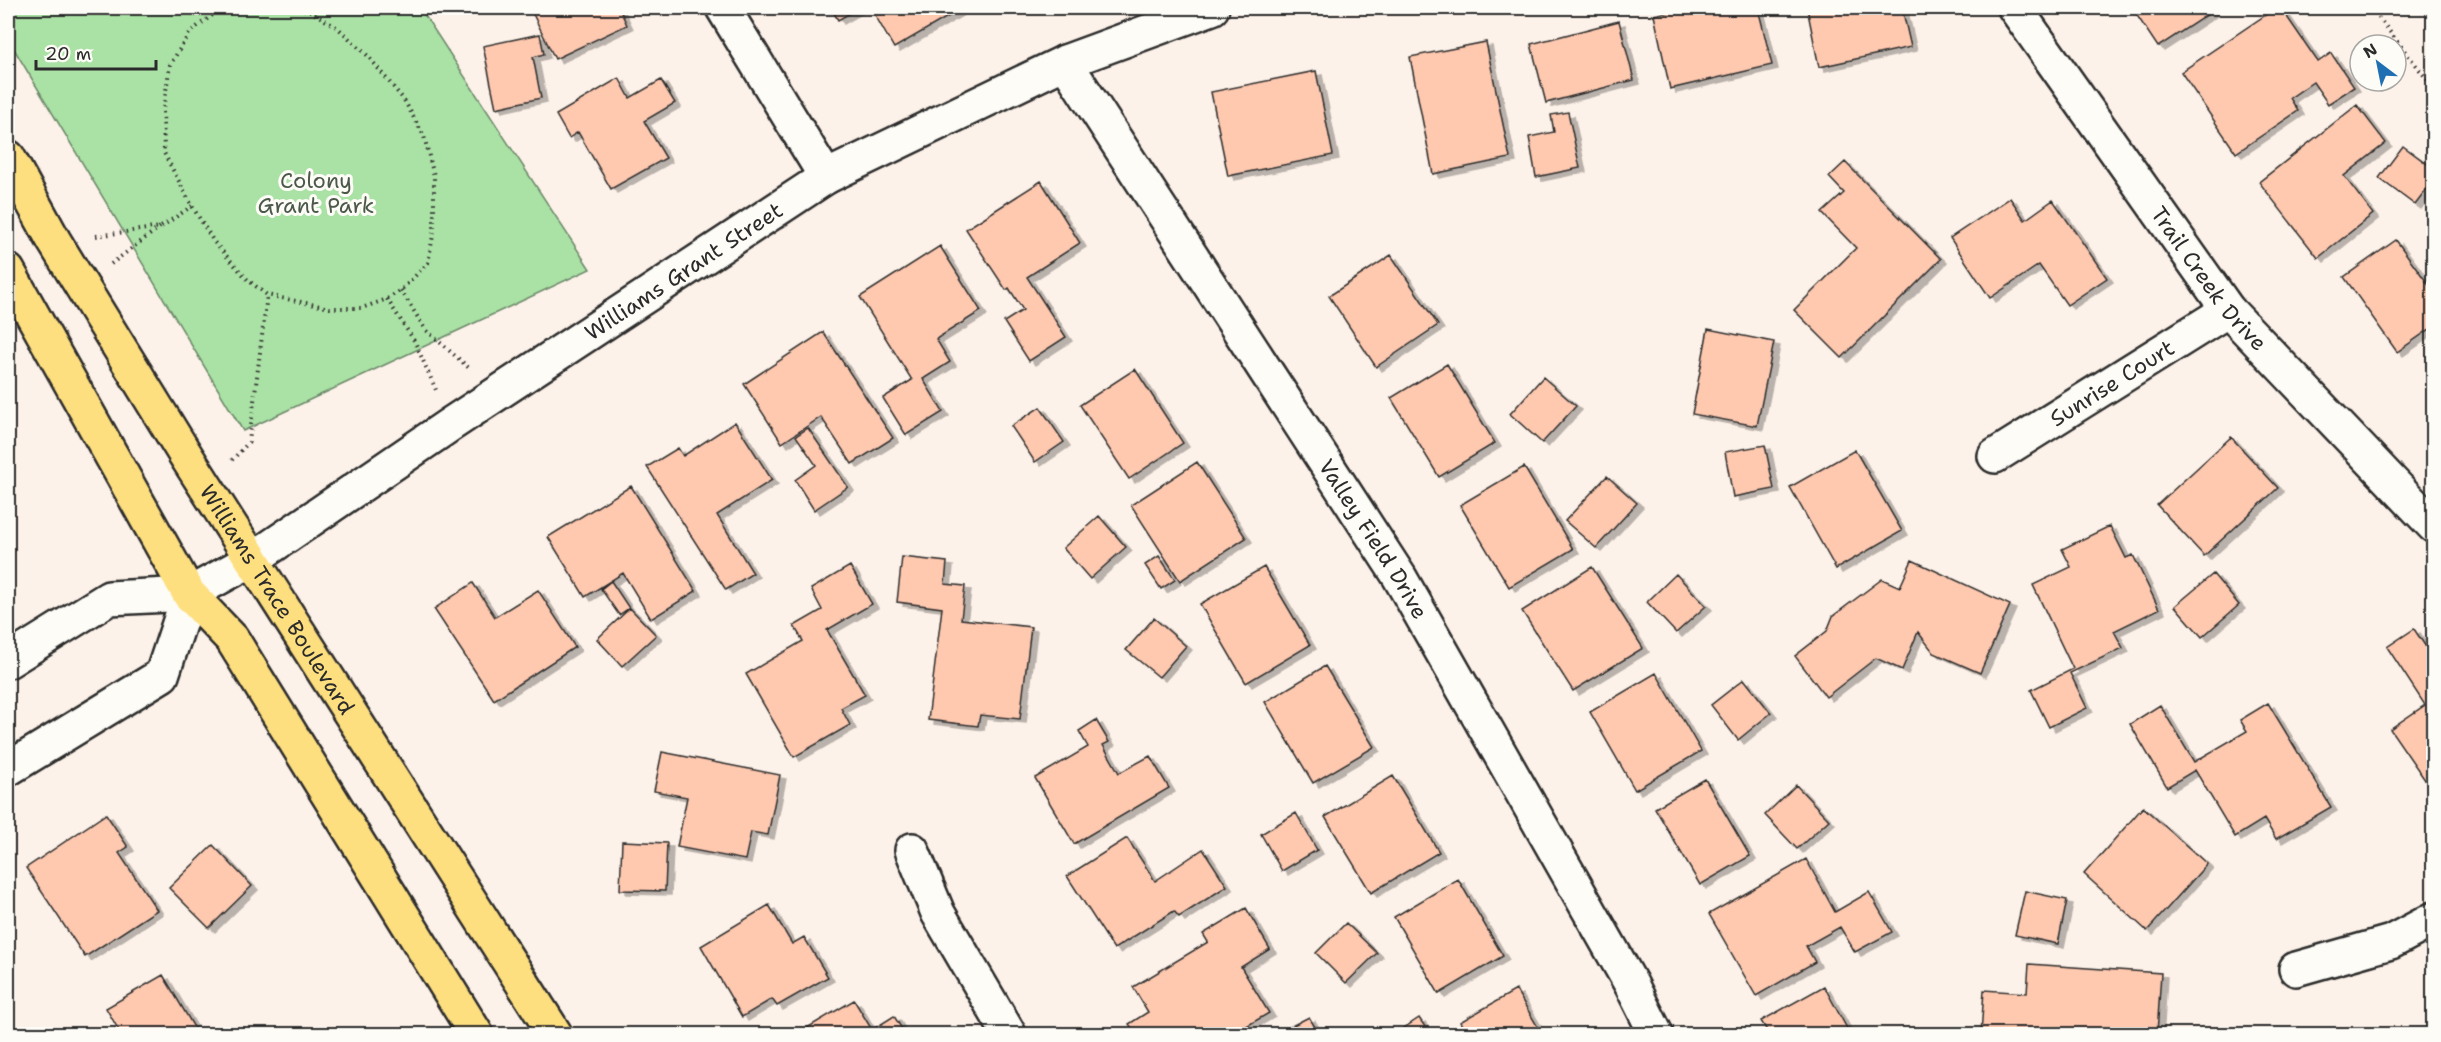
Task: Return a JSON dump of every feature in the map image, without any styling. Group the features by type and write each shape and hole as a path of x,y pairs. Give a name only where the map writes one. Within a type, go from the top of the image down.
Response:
{"main road":[{"name":"Williams Trace Boulevard","path":"8,157 54,241 555,1035"},
{"path":"8,271 189,594 232,639 476,1035"}],"street":[{"path":"723,8 826,177"},
{"name":"Williams Grant Street","path":"189,594 253,559 451,424 826,177 1065,62 1212,8"},
{"name":"Trail Creek Drive","path":"2015,8 2228,310 2433,526"},
{"name":"Valley Field Drive","path":"1065,62 1399,576 1631,984 1656,1035"},
{"name":"Sunrise Court","path":"1995,456 2228,310"},
{"path":"8,661 109,598 189,594 162,675 8,769"},
{"path":"912,850 938,913 1009,1035"},
{"path":"2296,969 2391,942 2433,919"}],"path":[{"path":"222,8 190,32 170,65 163,110 165,153 192,206 214,242 248,280 267,295 330,308 362,308 387,299 400,290 428,263 434,230 434,176 424,135 404,100 368,56 338,28 310,11 298,8"},
{"path":"2371,8 2433,88"},
{"path":"108,266 192,206"},
{"path":"90,237 161,227"},
{"path":"400,290 425,329 498,393"},
{"path":"227,466 249,442 267,295"},
{"path":"387,299 415,342 451,424"},
{"path":"227,450 234,457"}],"green space":[{"name":"Colony Grant Park","path":"8,8 420,8 590,269 243,431 8,39"}],"building":[{"path":"530,8 619,8 627,25 555,59"},
{"path":"831,8 859,8 838,20"},
{"path":"871,8 963,8 894,48"},
{"path":"1686,8 1758,8 1772,65 1670,89 1654,15"},
{"path":"1807,8 1902,8 1911,47 1819,67"},
{"path":"2132,8 2210,8 2213,11 2158,47"},
{"path":"2276,8 2281,8 2318,62 2331,53 2348,78 2348,91 2328,104 2313,82 2290,98 2298,111 2236,153 2181,72"},
{"path":"1619,21 1634,80 1546,103 1531,44"},
{"path":"540,34 544,54 533,57 541,98 496,108 483,46"},
{"path":"1486,42 1510,158 1433,174 1410,57"},
{"path":"1316,71 1333,155 1228,176 1211,92"},
{"path":"619,78 630,98 661,80 675,103 644,121 666,158 611,189 578,132 569,138 556,115"},
{"path":"2357,105 2386,143 2344,176 2373,214 2318,258 2259,182"},
{"path":"1568,112 1580,168 1536,177 1529,137 1554,132 1551,115"},
{"path":"2403,146 2434,169 2434,180 2415,205 2379,178"},
{"path":"1845,162 1941,259 1842,358 1794,310 1856,248 1822,213 1844,193 1829,177"},
{"path":"1041,181 1080,243 1027,277 1066,337 1029,361 1004,322 1023,310 1009,288 1006,290 966,229"},
{"path":"2010,198 2025,220 2053,200 2107,278 2067,305 2039,265 1990,298 1950,238"},
{"path":"2396,240 2434,292 2434,326 2397,352 2344,277"},
{"path":"940,246 981,311 936,339 950,362 923,379 943,412 906,435 883,398 912,380 860,297"},
{"path":"1391,255 1438,325 1376,367 1329,296"},
{"path":"1708,329 1774,342 1757,426 1692,414"},
{"path":"823,332 893,438 852,464 821,417 782,443 744,384"},
{"path":"1447,364 1495,443 1439,477 1391,398"},
{"path":"1135,369 1183,443 1129,479 1080,405"},
{"path":"1543,377 1576,406 1542,443 1510,414"},
{"path":"1040,407 1064,442 1035,462 1011,426"},
{"path":"735,422 772,480 717,515 753,573 726,590 647,467 678,448 683,456"},
{"path":"808,428 848,487 814,510 795,480 816,465 796,436"},
{"path":"2231,437 2278,488 2204,556 2157,505"},
{"path":"1765,445 1774,489 1733,497 1725,452"},
{"path":"1855,450 1902,531 1836,569 1790,487"},
{"path":"1197,462 1246,538 1180,581 1131,505"},
{"path":"1524,467 1573,549 1509,587 1460,505"},
{"path":"1607,476 1637,503 1596,548 1565,521"},
{"path":"631,486 696,591 651,619 623,573 585,597 548,537"},
{"path":"1099,516 1126,547 1090,579 1063,548"},
{"path":"2110,526 2126,558 2133,555 2159,609 2114,631 2123,648 2070,673 2087,708 2049,727 2031,690 2073,669 2033,585 2071,567 2062,549"},
{"path":"1159,556 1175,580 1161,589 1145,565"},
{"path":"902,557 947,562 945,584 965,586 961,619 1031,627 1020,719 980,715 978,726 928,720 942,608 897,602"},
{"path":"1912,560 2010,605 1980,673 1934,653 1918,632 1902,670 1876,658 1826,697 1795,656 1827,631 1833,616 1882,579 1900,587"},
{"path":"850,566 872,604 827,630 865,695 841,708 850,725 794,757 746,674 803,641 794,626 822,610 811,589"},
{"path":"1264,567 1310,645 1246,683 1200,604"},
{"path":"1592,567 1643,648 1573,691 1522,611"},
{"path":"1676,574 1706,606 1676,633 1647,602"},
{"path":"2213,574 2239,605 2202,637 2175,606"},
{"path":"611,581 629,608 619,615 601,589"},
{"path":"473,583 495,617 538,590 575,647 494,700 434,609"},
{"path":"630,608 656,635 622,666 597,639"},
{"path":"1154,618 1186,646 1159,677 1126,650"},
{"path":"2414,629 2434,659 2434,793 2390,729 2425,705 2387,647"},
{"path":"1325,666 1374,747 1313,783 1265,702"},
{"path":"1656,673 1701,751 1635,790 1590,712"},
{"path":"1744,679 1771,713 1738,740 1711,705"},
{"path":"2268,703 2331,807 2276,839 2264,819 2235,837 2195,770 2167,787 2130,724 2160,705 2194,762 2247,731 2240,720"},
{"path":"1096,720 1109,742 1103,745 1119,773 1150,756 1169,788 1074,844 1035,778 1088,747 1079,731"},
{"path":"662,752 780,775 768,835 751,832 745,860 677,847 687,797 654,791"},
{"path":"1393,776 1439,852 1371,893 1325,817"},
{"path":"1705,779 1750,856 1700,885 1655,808"},
{"path":"1796,785 1829,820 1797,849 1765,815"},
{"path":"2143,807 2207,864 2147,931 2084,874"},
{"path":"1296,813 1317,850 1282,871 1261,834"},
{"path":"106,814 128,847 119,853 157,910 85,957 26,868"},
{"path":"1127,838 1155,881 1203,849 1227,886 1179,917 1174,911 1114,949 1067,876"},
{"path":"622,841 667,843 665,891 620,890"},
{"path":"213,845 252,886 209,928 169,888"},
{"path":"1806,859 1835,912 1869,892 1892,932 1855,952 1840,927 1806,946 1815,962 1756,996 1709,914"},
{"path":"1458,879 1503,956 1439,994 1394,917"},
{"path":"2025,891 2067,900 2058,944 2015,935"},
{"path":"769,905 792,944 804,937 828,977 777,1006 772,999 742,1017 701,946"},
{"path":"1246,908 1270,949 1241,967 1269,1013 1233,1034 1136,1034 1129,1024 1148,1012 1133,987 1208,942 1203,934"},
{"path":"1346,923 1377,953 1346,983 1316,953"},
{"path":"2029,964 2161,973 2157,1034 1981,1034 1984,990 2027,993"},
{"path":"163,975 198,1034 121,1034 106,1008"},
{"path":"1824,986 1850,1034 1769,1034 1761,1021"},
{"path":"1516,990 1542,1034 1468,1034 1460,1022"},
{"path":"854,1000 872,1030 894,1016 905,1034 797,1034"},
{"path":"1309,1017 1319,1034 1276,1034"},
{"path":"1419,1018 1430,1034 1395,1034"}]}
